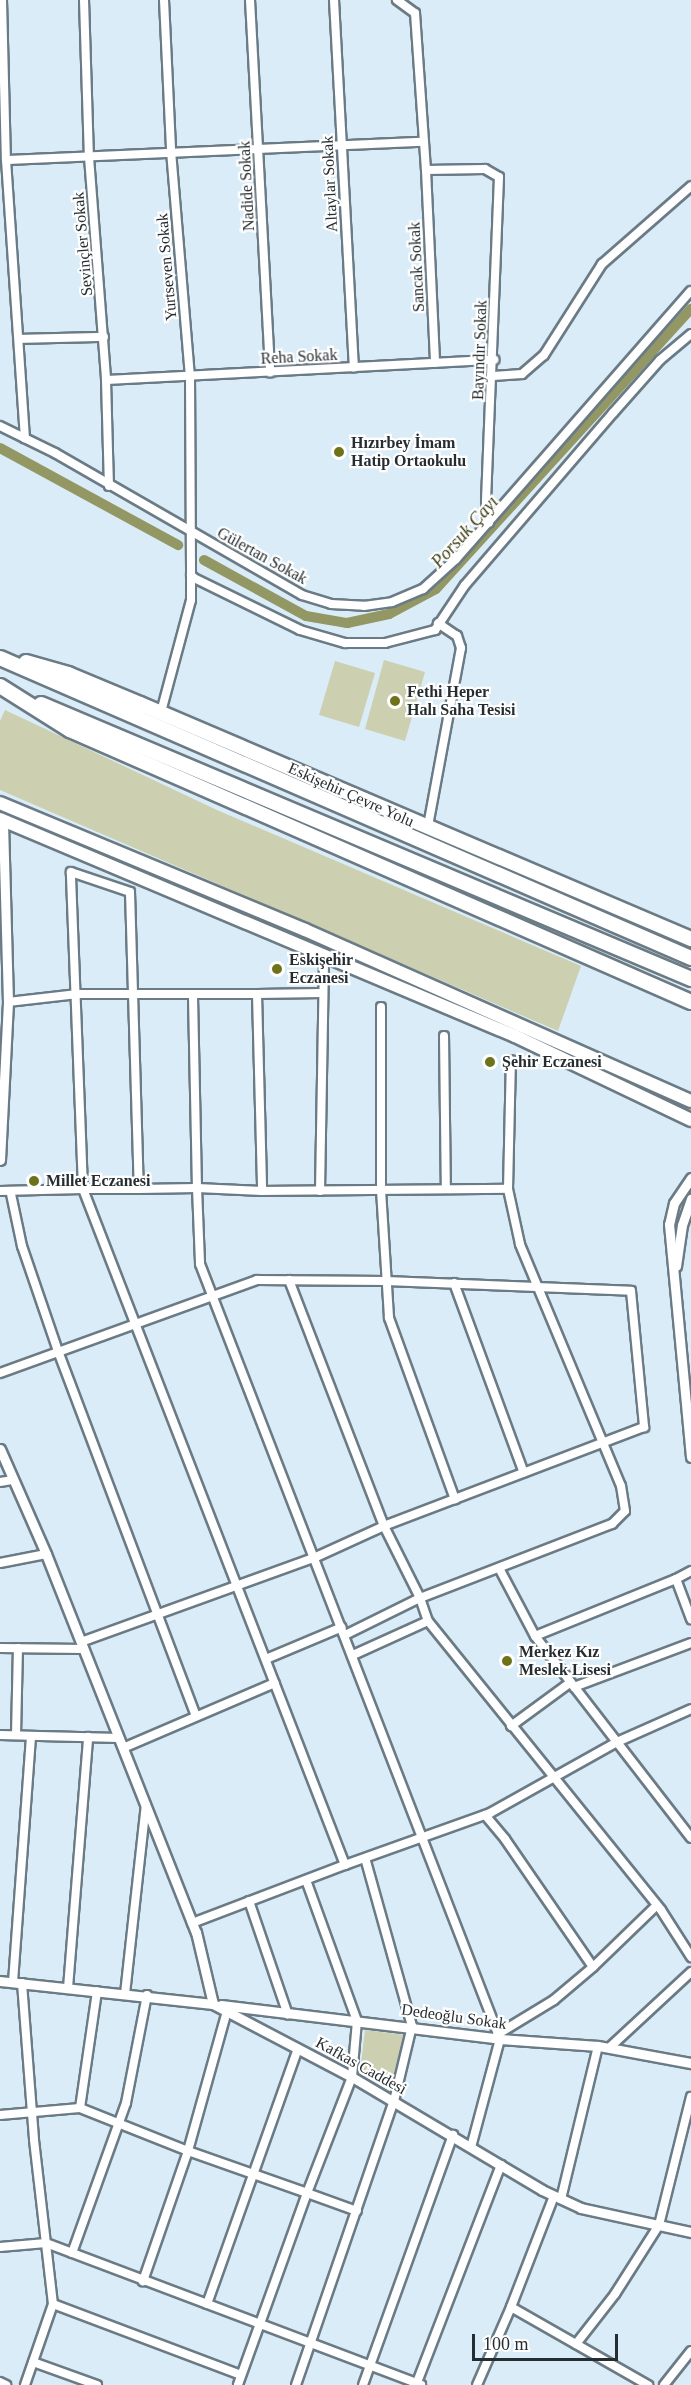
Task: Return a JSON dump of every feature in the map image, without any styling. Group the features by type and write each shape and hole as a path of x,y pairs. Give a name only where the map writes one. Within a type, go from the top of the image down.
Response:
{"highway":[{"path":"0,657 68,674 691,939"},
{"name":"Eskişehir Çevre Yolu","path":"0,657 691,958"},
{"path":"0,686 691,979"},
{"path":"0,686 70,730 691,1002"}],"main road":[{"path":"0,803 305,930 691,1101"},
{"path":"1,820 515,1036 691,1120"}],"street":[{"path":"2,0 6,160 25,438"},
{"name":"Sevinçler Sokak","path":"84,0 89,157 104,337 109,486"},
{"name":"Yurtseven Sokak","path":"161,712 191,600 192,532 190,376 171,151 164,0"},
{"name":"Nadide Sokak","path":"250,0 270,372"},
{"name":"Altaylar Sokak","path":"334,0 354,368"},
{"name":"Sancak Sokak","path":"397,0 415,13 426,170 435,363"},
{"path":"6,160 171,151 424,142"},
{"name":"Bayındır Sokak","path":"426,170 484,169 499,177 494,360 486,502 489,523"},
{"path":"493,376 522,374 544,356 602,264 691,186"},
{"name":"Gülertan Sokak","path":"0,426 302,595 331,604 364,606 392,602 423,589 489,523 691,291"},
{"path":"191,575 291,626 345,643 385,643 435,630 465,585 613,413 660,360 691,334"},
{"path":"20,339 104,337"},
{"name":"Reha Sokak","path":"106,380 494,360"},
{"path":"428,826 461,648 457,636 438,623"},
{"path":"0,1160 8,1002 2,901 1,820"},
{"path":"139,1189 135,994 130,892 71,872 78,994 83,1189 345,1865"},
{"path":"320,1191 324,957"},
{"path":"8,1002 78,994 322,993"},
{"path":"193,994 200,1264 425,1838 499,2037 471,2147"},
{"path":"257,994 261,1191"},
{"path":"381,1007 381,1190 389,1318 455,1499"},
{"path":"444,1036 446,1189"},
{"path":"266,1659 344,1631 420,1598 612,1524 625,1511 621,1486 600,1444 520,1244 508,1189 511,1060"},
{"path":"691,1178 674,1203 669,1224 691,1456"},
{"path":"0,1191 11,1194 83,1189 198,1188 320,1191 508,1189"},
{"path":"11,1194 22,1246 58,1351 154,1613 196,1716"},
{"path":"676,1298 676,1260 691,1199"},
{"path":"0,1373 257,1280 386,1281 632,1291 644,1427 384,1526 316,1557 238,1586 154,1613 83,1646 0,1648"},
{"path":"289,1280 384,1526 420,1598 428,1621 553,1779 657,1905 691,1956"},
{"path":"454,1283 524,1473"},
{"path":"0,1449 46,1554 192,1923 213,2004"},
{"path":"0,1482 12,1480"},
{"path":"0,1563 46,1554"},
{"path":"499,1568 535,1636 691,1838"},
{"path":"535,1636 691,1571"},
{"path":"676,1579 691,1619"},
{"path":"353,1655 428,1621"},
{"path":"511,1726 572,1685 691,1643"},
{"path":"16,1735 18,1648"},
{"path":"123,1748 275,1683"},
{"path":"192,1923 485,1815 617,1742 691,1709"},
{"path":"0,1735 119,1738"},
{"path":"25,2385 54,2304 18,1983 31,1737"},
{"path":"68,1988 88,1737"},
{"path":"125,1994 146,1805"},
{"path":"485,1815 505,1839 593,1967"},
{"path":"296,2385 394,2101 412,2026 365,1858"},
{"path":"238,2385 307,2193 352,2077 357,2021 306,1880"},
{"path":"249,1901 288,2015"},
{"path":"499,2037 554,2000 593,1967 657,1905"},
{"path":"609,2048 691,1972"},
{"name":"Kafkas Caddesi","path":"0,1981 147,1995 213,2004 352,2077 501,2165 581,2208 691,2232"},
{"path":"80,2108 97,1991"},
{"path":"72,2253 126,2103 147,1995"},
{"name":"Dedeoğlu Sokak","path":"213,2004 288,2015 598,2046 691,2063"},
{"path":"143,2281 188,2151 226,2011"},
{"path":"477,2385 558,2197 598,2046"},
{"path":"207,2304 255,2176 298,2049"},
{"path":"576,2344 615,2294 659,2225 691,2097"},
{"path":"0,2115 80,2108 255,2176 357,2211"},
{"path":"363,2385 453,2135"},
{"path":"0,2247 46,2243 143,2281 312,2341 418,2384 501,2165"},
{"path":"54,2304 241,2375"},
{"path":"511,2307 648,2385"},
{"path":"664,2385 691,2351"},
{"path":"33,2362 97,2385"},
{"path":"0,2382 6,2385"}],"green space":[{"name":"Fethi Heper Halı Saha Tesisi","path":"384,660 425,672 405,741 365,729"},
{"path":"335,661 375,673 359,727 319,715"},
{"path":"5,710 217,810 581,966 558,1031 0,790 0,721"},
{"path":"365,2030 404,2035 390,2089 360,2072"}],"waterway":[{"name":"Porsuk Çayı","path":"204,560 306,616 347,623 389,614 436,589 691,309"},
{"name":"Porsuk Çayı","path":"0,448 178,545"}],"place":[{"name":"Hızırbey İmam Hatip Ortaokulu","path":"339,452"},
{"name":"Fethi Heper Halı Saha Tesisi","path":"395,701"},
{"name":"Eskişehir Eczanesi","path":"277,969"},
{"name":"Şehir Eczanesi","path":"490,1062"},
{"name":"Millet Eczanesi","path":"34,1181"},
{"name":"Merkez Kız Meslek Lisesi","path":"507,1661"}]}
